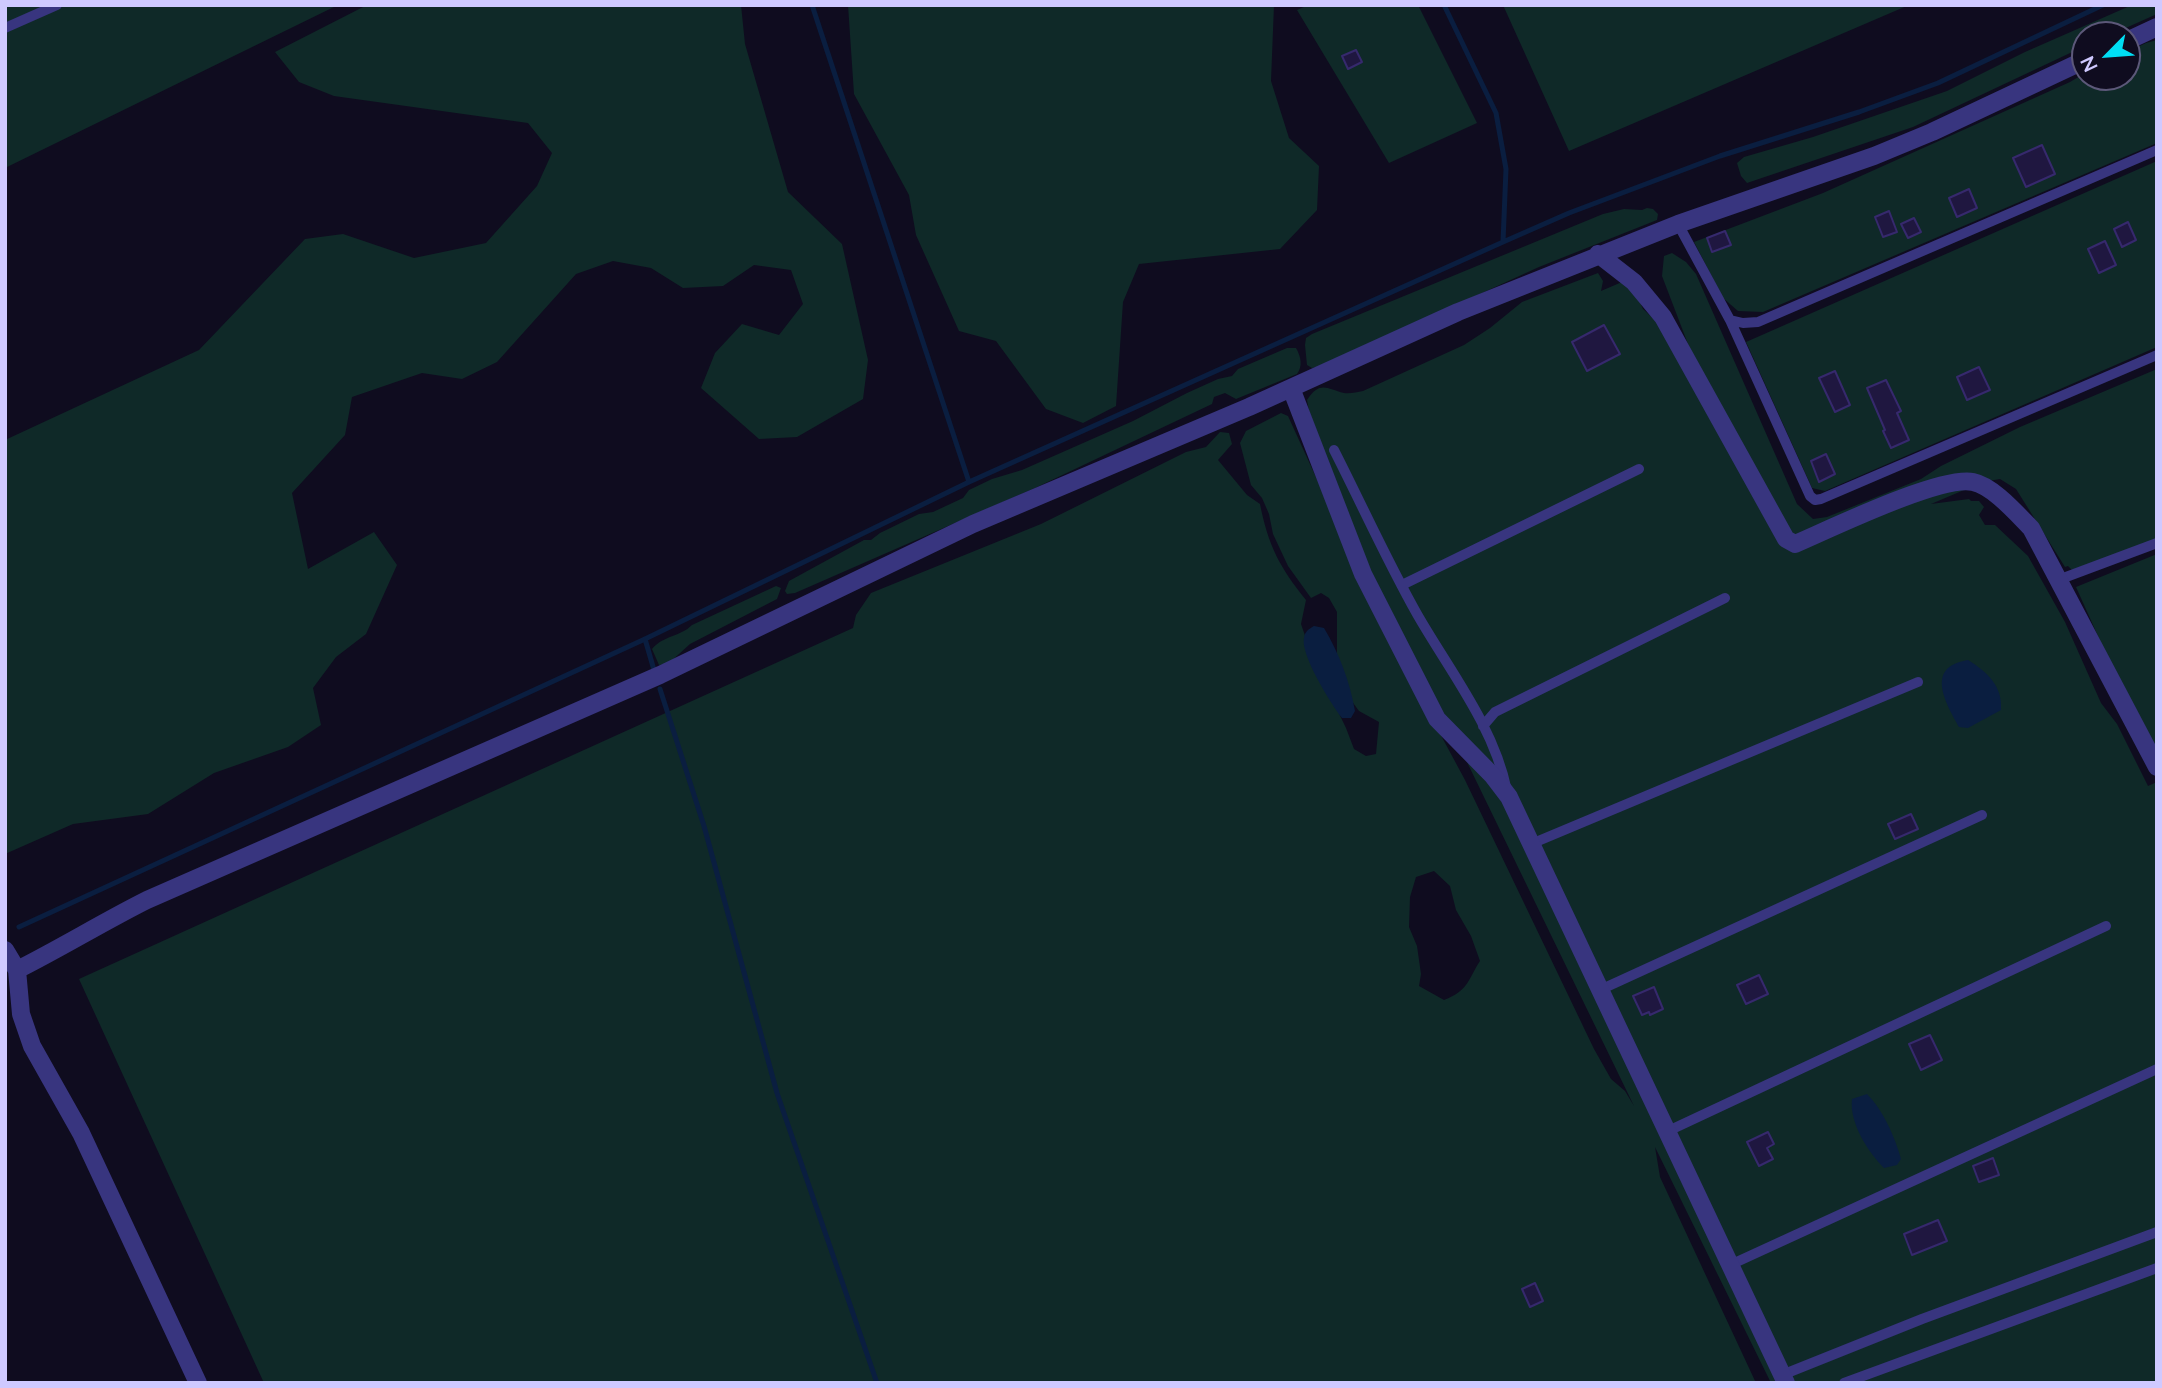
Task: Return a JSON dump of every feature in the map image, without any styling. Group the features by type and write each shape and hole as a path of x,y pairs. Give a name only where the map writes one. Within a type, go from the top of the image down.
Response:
{"street":[{"path":"2141,34 2157,27"},
{"path":"17,970 147,900 660,675 973,524 1291,388 1458,312 1678,224 1874,156 2071,67"},
{"path":"1598,254 1634,282 1663,317 1786,539 1795,544 1938,484 1973,482 2000,497 2031,528 2157,767"},
{"path":"1291,388 1363,574 1437,719 1493,776 1509,797 1784,1379"},
{"path":"5,950 17,970 21,1014 32,1046 81,1133 198,1383"}],"lane":[{"path":"5,28 57,5"},
{"path":"1730,320 1758,322 2157,150"},
{"path":"1678,224 1730,320 1810,496 1815,500 2157,355"},
{"path":"1335,450 1402,585 1483,726 1504,774 1509,797"},
{"path":"1402,585 1639,469"},
{"path":"2058,580 2157,543"},
{"path":"1483,726 1495,712 1726,598"},
{"path":"1531,844 1918,681"},
{"path":"1602,989 1982,815"},
{"path":"1666,1132 2106,926"},
{"path":"1730,1265 2157,1069"},
{"path":"1784,1379 1934,1314 2157,1232"},
{"path":"1844,1383 2157,1268"}],"green space":[{"path":"5,5 338,5 5,168"},
{"path":"367,5 741,5 745,44 788,192 842,244 868,360 863,399 797,437 759,439 701,388 715,353 742,324 779,335 803,304 791,270 754,265 723,286 683,288 651,268 613,261 576,274 497,362 462,379 422,373 352,397 345,435 292,493 308,569 374,532 397,565 366,634 336,657 313,688 321,725 288,747 214,773 148,814 73,824 5,854 5,440 199,350 305,239 343,234 414,258 486,243 537,186 552,153 528,123 334,96 299,82 275,52"},
{"path":"848,5 1274,5 1271,81 1289,138 1319,166 1317,210 1280,249 1139,264 1123,302 1116,406 1083,423 1046,409 996,341 959,331 916,235 909,195 854,94"},
{"path":"1308,5 1418,5 1477,123 1389,163 1297,10"},
{"path":"1503,5 1909,5 1569,151"},
{"path":"2132,5 2157,5 2157,14 2141,21 2096,21"},
{"path":"2071,32 2071,53 1913,127 1747,183 1741,176 1737,163 1744,157 1813,137 1947,91"},
{"path":"2157,40 2157,143 1763,312 1738,311 1723,298 1694,242 1823,193 2071,81 2071,91 2141,91 2141,45"},
{"path":"2157,161 2157,347 1825,491 1812,488 1746,342"},
{"path":"1647,208 1658,214 1657,220 1539,267 1322,366 1312,368 1307,365 1306,338 1312,334 1603,214 1624,209"},
{"path":"1672,253 1686,262 1696,274 1797,504 1813,519 1827,517 1921,479 1941,466 2020,427 2157,369 2157,544 2072,570 2068,566 2065,567 2016,489 2000,479 1983,482 1931,504 1969,499 1979,501 1984,507 1979,515 1985,525 1995,525 2028,556 2065,622 2101,703 2117,724 2148,786 2157,782 2157,1383 1771,1383 1655,1147 1660,1177 1756,1383 264,1383 79,979 853,628 856,615 871,593 1041,524 1186,452 1206,447 1220,432 1229,433 1232,444 1218,460 1247,495 1260,504 1276,555 1306,600 1301,624 1314,662 1354,749 1366,756 1376,754 1379,722 1359,711 1351,700 1337,660 1337,612 1329,598 1321,593 1311,598 1288,566 1273,534 1262,498 1251,485 1240,443 1246,431 1281,413 1288,416 1395,650 1465,780 1594,1049 1611,1079 1625,1091 1634,1106 1449,725 1374,583 1307,400 1320,388 1346,393 1363,391 1464,345 1522,302 1598,273 1603,281 1601,291 1629,279 1643,309 1658,323 1709,399 1662,276 1664,256","holes":["1434,871 1450,886 1456,910 1471,936 1480,961 1463,989 1444,1000 1419,986 1421,974 1417,946 1409,927 1410,897 1416,877"]},
{"path":"1287,348 1296,348 1299,355 1301,365 1297,374 1236,399 1225,393 1214,397 1212,404 1035,488 795,593 787,594 785,591 789,581 864,540 871,540 919,514 933,512 963,498 969,490 992,479 1022,470 1133,421 1187,393 1218,379 1232,376 1238,369"},
{"path":"2157,554 2157,749 2102,645 2076,587"},
{"path":"776,586 781,588 777,599 690,644 668,664 659,665 652,649 657,644"}],"water":[{"path":"1314,626 1324,628 1339,658 1355,711 1351,718 1342,718 1337,711 1317,679 1307,655 1305,636"},
{"path":"1968,660 1992,680 1999,694 2001,710 1968,728 1959,727 1945,697 1942,678 1946,670 1954,664"},
{"path":"1867,1094 1892,1133 1901,1159 1897,1165 1884,1168 1866,1146 1857,1127 1852,1099"}],"building":[{"path":"1356,50 1362,62 1348,69 1342,56"},
{"path":"2042,145 2055,174 2026,187 2013,158"},
{"path":"1969,189 1977,208 1957,217 1949,198"},
{"path":"1889,211 1897,232 1883,237 1875,217"},
{"path":"1914,218 1921,232 1908,238 1901,224"},
{"path":"2128,222 2136,240 2122,247 2114,229"},
{"path":"1725,231 1731,245 1712,252 1707,238"},
{"path":"2105,241 2116,265 2099,273 2088,249"},
{"path":"1604,325 1620,354 1587,371 1572,342"},
{"path":"1979,367 1990,390 1967,400 1957,377"},
{"path":"1835,371 1850,405 1835,412 1819,378"},
{"path":"1886,380 1901,411 1897,413 1909,440 1891,448 1867,388"},
{"path":"1826,454 1835,474 1819,482 1811,461"},
{"path":"1911,814 1918,829 1895,839 1888,824"},
{"path":"1759,975 1768,994 1746,1004 1737,985"},
{"path":"1654,987 1663,1009 1650,1015 1649,1012 1642,1015 1633,996"},
{"path":"1930,1035 1942,1060 1921,1070 1909,1044"},
{"path":"1768,1132 1774,1144 1767,1148 1773,1159 1759,1166 1747,1142"},
{"path":"1993,1158 1999,1175 1979,1182 1973,1166"},
{"path":"1938,1220 1947,1241 1912,1255 1904,1234"},
{"path":"1535,1283 1543,1301 1530,1307 1522,1289"}],"waterway":[{"path":"812,5 969,482"},
{"path":"1444,5 1496,113 1506,169 1503,242"},
{"path":"19,927 645,639 969,482 1503,242 1569,213 1720,156 1859,112 1938,83 2103,5"},
{"path":"645,639 654,670"},
{"path":"660,689 704,826 777,1093 877,1383"}]}
